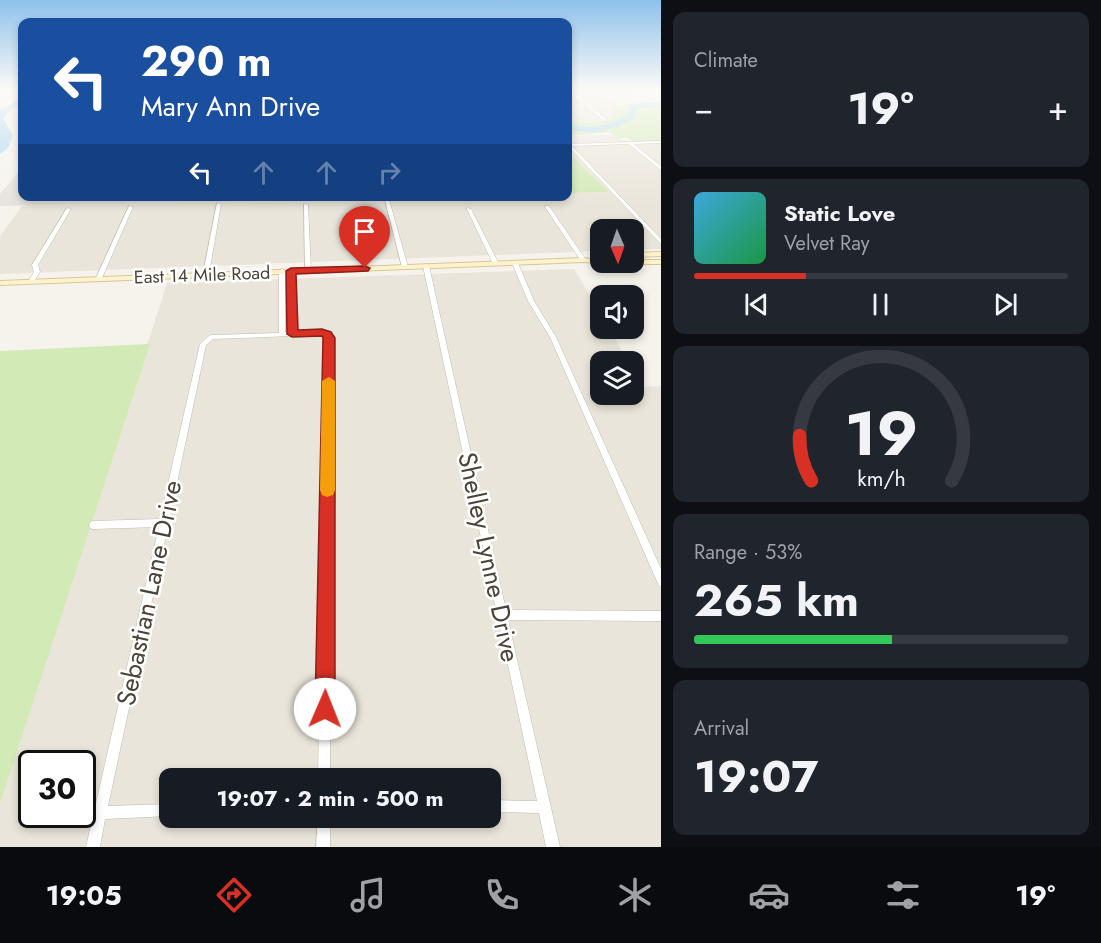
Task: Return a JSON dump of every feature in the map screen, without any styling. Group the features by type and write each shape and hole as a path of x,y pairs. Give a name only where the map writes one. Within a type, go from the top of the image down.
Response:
{"main road":[{"path":"644,255 661,254"},
{"name":"East 14 Mile Road","path":"0,283 590,259"},
{"name":"East 14 Mile Road","path":"583,260 590,261"},
{"path":"644,262 661,262"}],"street":[{"path":"572,144 661,142"},
{"path":"630,143 661,169"},
{"path":"572,147 661,243"},
{"path":"387,201 405,267"},
{"path":"206,274 219,204"},
{"path":"306,205 308,270"},
{"path":"99,278 131,207"},
{"path":"547,207 583,260"},
{"path":"32,282 37,272 35,265 69,209"},
{"path":"469,209 496,264"},
{"path":"515,263 531,301 552,337 661,581"},
{"name":"Shelley Lynne Drive","path":"426,266 553,847"},
{"path":"286,271 292,334"},
{"path":"286,271 282,334 327,334 329,350 324,768"},
{"name":"Sebastian Lane Drive","path":"93,847 203,344 206,339 282,334"},
{"path":"93,525 165,523"},
{"path":"502,615 661,616"},
{"path":"501,806 544,807"},
{"path":"100,813 159,810"},
{"path":"323,847 324,828"}],"shaded area":[{"path":"615,135 627,144 661,143 661,249 644,250 644,219 590,219 590,251 0,274 0,236 22,206 294,201 572,201 572,193 607,192 572,155 572,136"},
{"path":"18,173 18,201 281,201 0,206 0,194"},
{"path":"574,269 590,295 590,339 615,339 622,351 590,351 590,405 644,405 644,387 661,386 661,847 0,847 0,804 167,283"}],"green space":[{"path":"572,128 661,128 661,141 633,142 609,132 572,136"},
{"path":"572,155 608,192 572,193"},
{"path":"150,344 0,804 0,351"}],"water":[{"path":"0,128 8,128 13,136 8,148 0,154"}],"waterway":[{"path":"574,128 584,130 606,128"}],"slow traffic":[{"path":"327,490 329,381"}],"route":[{"path":"325,709 329,338 327,334 322,333 292,334 291,271 365,268"}]}
